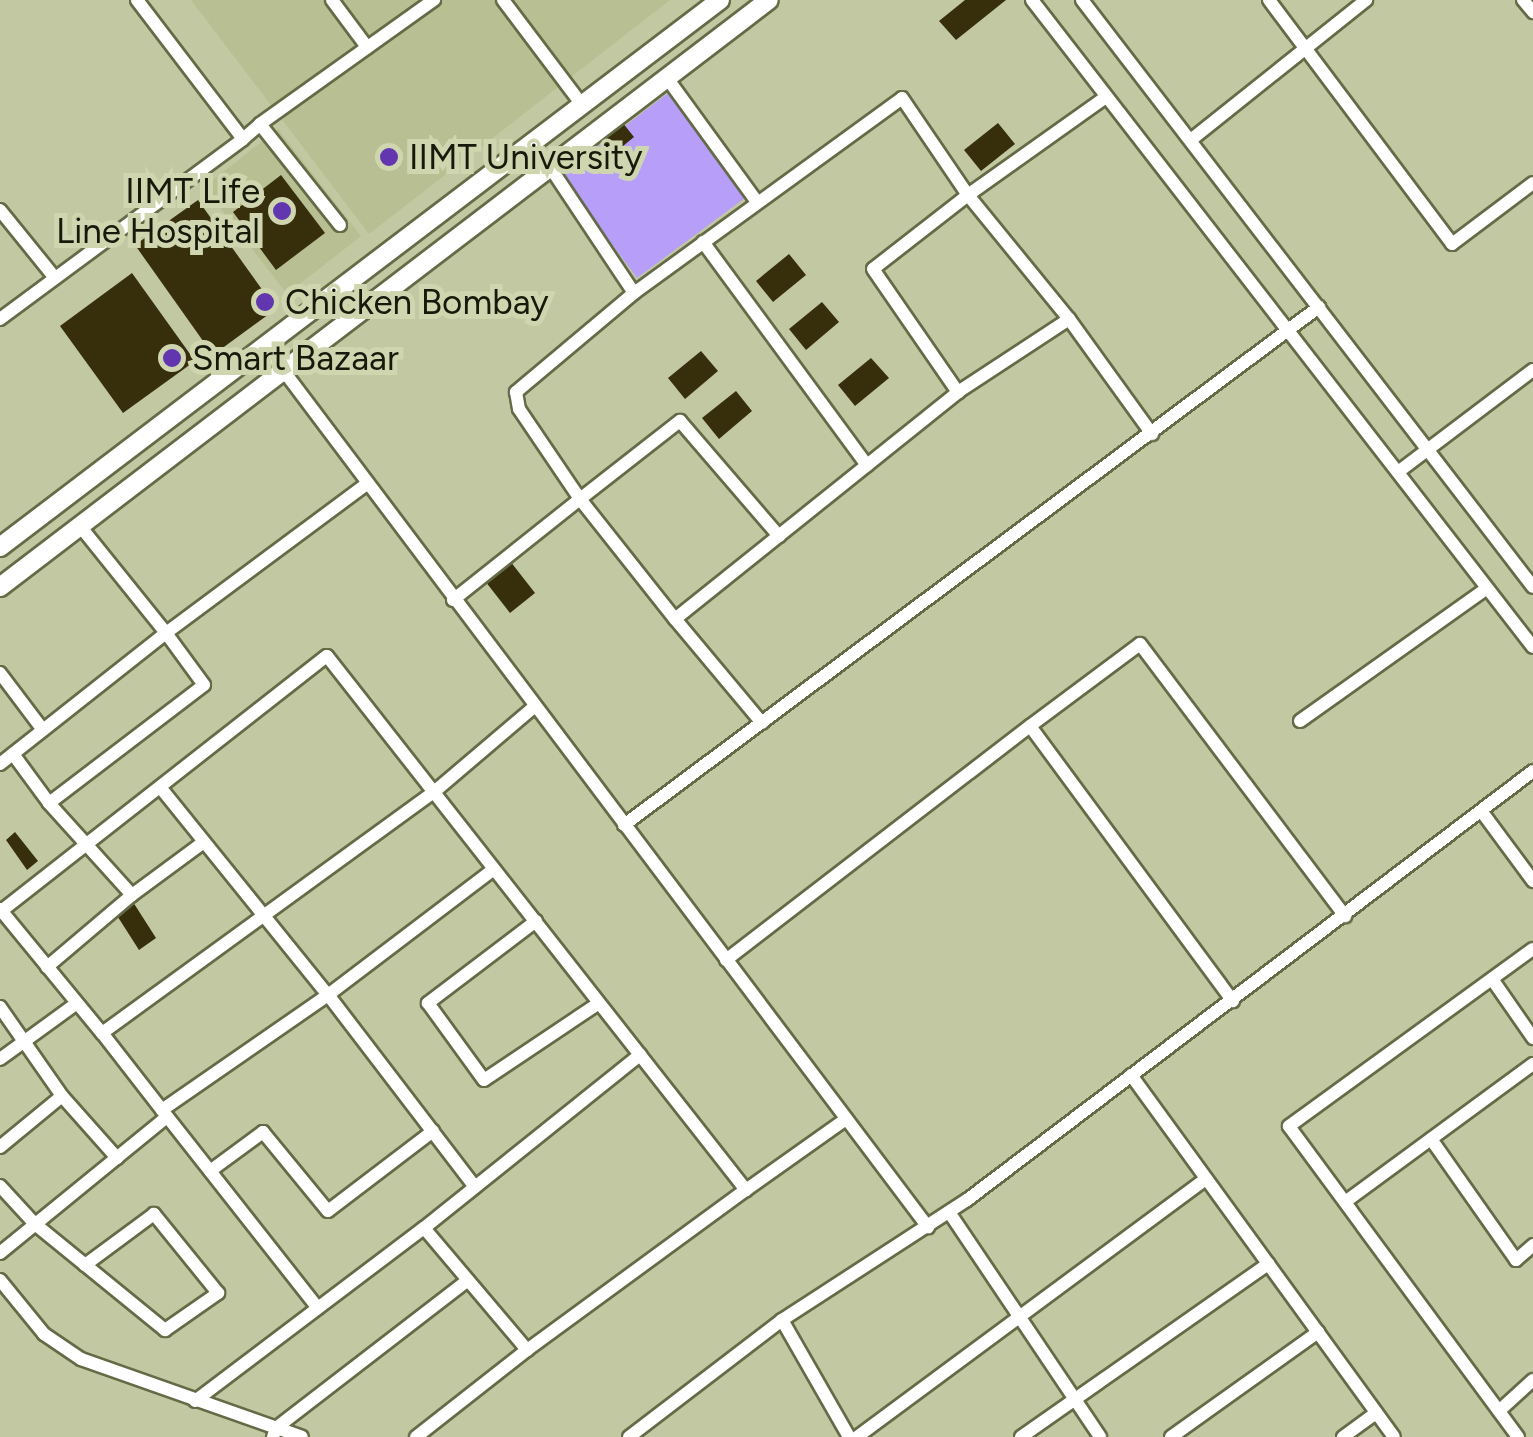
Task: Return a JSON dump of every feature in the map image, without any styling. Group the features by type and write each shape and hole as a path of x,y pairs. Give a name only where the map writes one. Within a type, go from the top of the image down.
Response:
{"street":[{"path":"138,0 244,139"},
{"path":"332,0 367,48"},
{"path":"0,319 260,124 434,0"},
{"path":"504,0 582,105"},
{"path":"0,547 720,0"},
{"path":"0,587 769,0"},
{"path":"1032,0 1533,647"},
{"path":"1082,0 1533,587"},
{"path":"1269,0 1452,244 1533,184"},
{"path":"1192,139 1366,0"},
{"path":"1524,0 1533,12"},
{"path":"667,78 757,202"},
{"path":"958,392 873,268 1106,96"},
{"path":"762,723 580,500 519,409 516,392 634,293 902,98 968,195 1069,319 1152,434"},
{"path":"260,124 340,225"},
{"path":"550,167 634,293"},
{"path":"0,210 55,278"},
{"path":"703,242 867,465"},
{"path":"624,826 1320,306"},
{"path":"675,619 958,392 1069,319"},
{"path":"265,346 280,372 928,1227"},
{"path":"1398,472 1533,370"},
{"path":"452,600 680,420 779,536"},
{"path":"121,455 141,479"},
{"path":"0,764 166,633 366,485"},
{"path":"49,803 204,685 80,526"},
{"path":"1300,721 1488,588"},
{"path":"726,960 1140,644 1344,916"},
{"path":"318,1308 102,1033 0,911 327,656 746,1190"},
{"path":"0,672 43,730"},
{"path":"102,1033 434,792 534,707"},
{"path":"1030,726 1233,1001"},
{"path":"12,754 84,846 132,895"},
{"path":"629,1437 782,1320 949,1212 1533,771"},
{"path":"160,787 476,1187"},
{"path":"1482,812 1533,881"},
{"path":"47,967 132,895 204,842"},
{"path":"0,1252 117,1158 165,1113 494,869"},
{"path":"536,922 428,1003 484,1080 599,1003"},
{"path":"1518,1437 1289,1126 1533,949"},
{"path":"1492,979 1533,1038"},
{"path":"0,1059 77,1003"},
{"path":"0,1007 62,1096 117,1158"},
{"path":"195,1401 424,1228 640,1054"},
{"path":"1345,1202 1533,1064"},
{"path":"1131,1075 1394,1437"},
{"path":"0,1147 62,1096"},
{"path":"416,1437 527,1350 846,1119"},
{"path":"210,1172 263,1132 328,1211 433,1131"},
{"path":"1431,1139 1516,1260 1533,1245"},
{"path":"857,1437 1206,1179"},
{"path":"0,1186 35,1224 85,1265 165,1330 218,1293 154,1214 85,1265"},
{"path":"949,1212 1017,1319 1100,1437"},
{"path":"424,1228 527,1350"},
{"path":"1021,1437 1072,1397 1268,1264"},
{"path":"0,1280 44,1334 82,1359 274,1432 302,1437"},
{"path":"274,1432 468,1280"},
{"path":"782,1320 849,1437"},
{"path":"1170,1437 1318,1332"},
{"path":"1499,1411 1533,1380"},
{"path":"1344,1437 1376,1412"}],"shaded area":[{"name":"IIMT University","path":"191,0 670,0 369,234"},
{"path":"668,93 745,198 637,278 560,174 602,143 612,154 625,126"},
{"name":"IIMT Life Line Hospital","path":"278,129 361,236 287,294 204,187"}],"building":[{"path":"965,0 1006,0 956,40 939,21"},
{"path":"622,122 634,137 612,155 599,139"},
{"path":"998,123 1015,144 981,171 964,150"},
{"path":"281,175 325,233 276,270 233,212"},
{"path":"198,200 276,309 213,355 135,245"},
{"path":"789,254 806,275 773,302 756,281"},
{"path":"132,273 195,361 123,413 60,326"},
{"path":"822,302 839,322 806,350 789,329"},
{"path":"701,351 718,371 685,399 668,378"},
{"path":"871,358 889,378 855,406 838,385"},
{"path":"736,391 752,411 719,439 702,418"},
{"path":"510,561 535,593 510,613 485,581"},
{"path":"15,832 38,861 27,870 6,840"},
{"path":"133,902 156,938 139,950 116,914"}],"place":[{"name":"IIMT University","path":"389,157"},
{"name":"IIMT Life Line Hospital","path":"282,211"},
{"name":"Chicken Bombay","path":"265,302"},
{"name":"Smart Bazaar","path":"172,358"}]}
